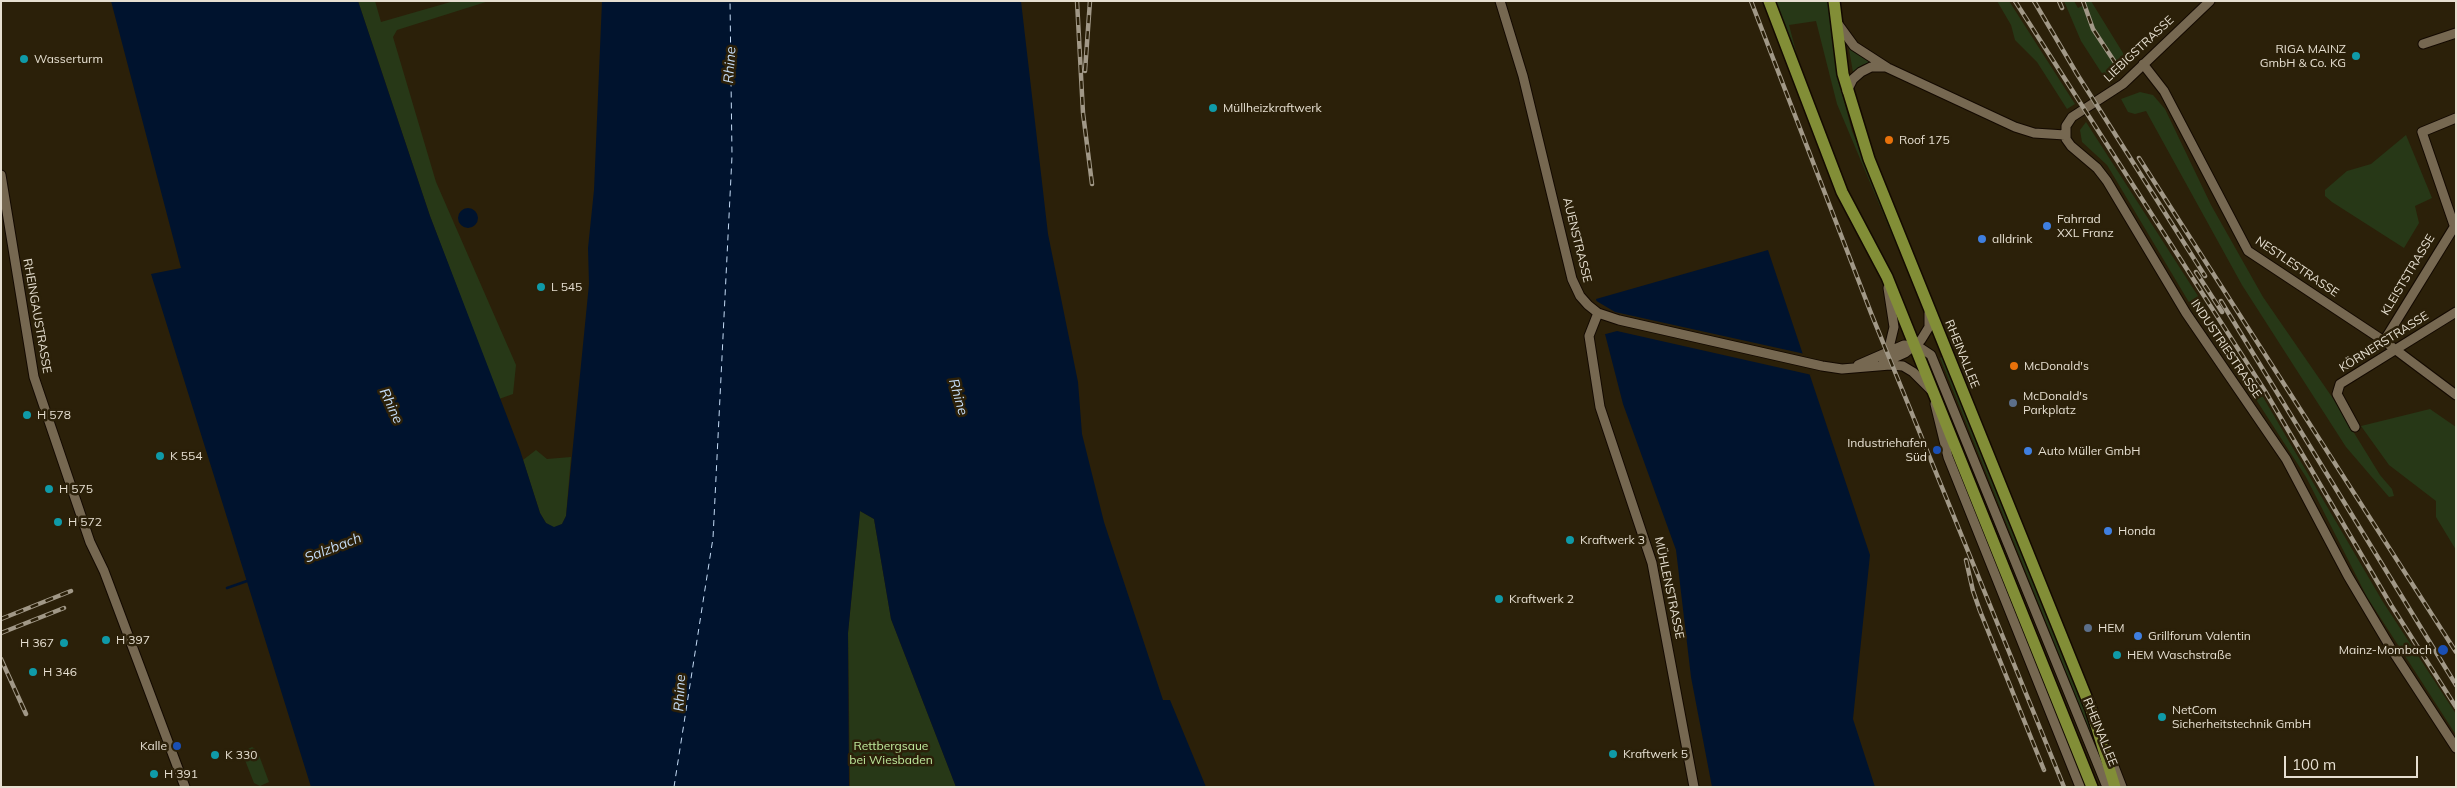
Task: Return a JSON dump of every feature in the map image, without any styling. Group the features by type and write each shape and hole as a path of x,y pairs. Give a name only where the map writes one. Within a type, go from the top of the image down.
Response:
{"main road":[{"path":"1769,1 1842,192 1877,255 1934,392 2087,784"},
{"name":"RHEINALLEE","path":"1834,1 1848,91 1869,159 2091,709 2115,787"}],"street":[{"name":"AUENSTRASSE","path":"1500,1 1523,76 1572,280 1584,301 1598,313 1619,320 1833,368 1893,365 1906,368 1934,392"},
{"name":"LIEBIGSTRASSE","path":"2065,135 2066,126 2072,118 2123,84 2210,1"},
{"path":"1836,19 1854,46 1888,68 2015,127 2034,133 2065,135"},
{"path":"2423,44 2456,33"},
{"name":"NESTLESTRASSE","path":"2143,64 2164,91 2248,251 2396,349 2456,395"},
{"path":"1848,91 1853,80 1861,72 1877,66 1888,68"},
{"path":"2455,224 2422,132 2456,118"},
{"name":"INDUSTRIESTRASSE","path":"2065,135 2071,146 2097,168 2108,181 2182,306 2286,459 2348,576 2392,650 2456,748"},
{"name":"RHEINGAUSTRASSE","path":"1,175 5,214 34,377 90,542 104,571 185,787"},
{"name":"KLEISTSTRASSE","path":"2384,341 2455,224"},
{"path":"1887,277 1894,327 1888,352"},
{"name":"AUENSTRASSE","path":"1876,366 1901,356 1914,346 1929,327 1928,306"},
{"name":"KÖRNERSTRASSE","path":"2355,427 2337,394 2340,384 2456,312"},
{"name":"MÜHLENSTRASSE","path":"1598,313 1589,336 1595,379 1606,429 1652,562 1694,787"},
{"name":"AUENSTRASSE","path":"1851,368 1904,345 1914,346"},
{"name":"RHEINALLEE","path":"1914,346 1931,355 2107,787"},
{"path":"1934,392 1940,429 1948,457 2041,690 2087,784"},
{"name":"RHEINALLEE","path":"2091,709 2122,787"}],"green space":[{"path":"358,1 375,1 381,22 454,1 489,1 397,30 393,37 436,182 516,365 513,394 499,399 430,216"},
{"path":"1776,1 1828,1 1838,78 1852,131 1911,273 1898,249 1837,104 1816,21 1789,25 1799,67"},
{"path":"1997,1 2009,1 2075,104 2067,109 2037,62 2015,40 2011,25"},
{"path":"2064,1 2074,1 2078,8 2084,5 2083,1 2091,1 2123,53 2124,62 2116,76 2108,80 2101,72 2081,41"},
{"path":"1848,44 1872,62 1862,65 1853,72"},
{"path":"2140,92 2153,95 2165,109 2211,205 2263,297 2332,397 2380,475 2392,489 2394,496 2389,497 2346,447 2242,285 2146,111 2135,114 2128,112 2121,99"},
{"path":"2086,122 2263,397 2383,602 2456,714 2456,735 2367,597 2306,477 2257,401 2193,309 2107,165 2082,142 2080,130"},
{"path":"2406,135 2432,198 2415,206 2419,223 2404,248 2332,202 2325,196 2325,190 2347,171 2371,164"},
{"path":"1943,356 2097,738 2111,784 1940,358"},
{"path":"2430,409 2456,427 2456,550 2436,517 2436,501 2389,465 2361,426"},
{"path":"536,450 547,459 571,457 566,516 562,524 554,528 546,523 540,513 523,460"},
{"name":"Rettbergsaue bei Wiesbaden","path":"860,511 874,519 891,619 956,787 850,787 848,633"},
{"path":"252,747 257,750 269,782 260,786 254,783 243,755 246,750"}],"water":[{"name":"Rhine","path":"111,1 358,1 430,216 520,450 540,513 546,523 554,527 562,524 566,516 589,284 588,248 594,190 602,1 1021,1 1048,234 1078,382 1082,434 1104,522 1163,700 1170,700 1206,787 956,787 891,619 874,519 860,511 848,633 849,787 311,787 151,274 181,268"},
{"path":"468,208 475,211 478,218 475,225 468,228 461,225 458,218 461,211"},
{"path":"1768,250 1870,555 1853,719 1875,787 1712,787 1691,677 1676,550 1623,404 1596,299"}],"pier":[{"path":"1593,299 1615,312 1805,354 1812,375 1617,331 1602,335"}],"waterway":[{"name":"Salzbach","path":"227,588 247,581"}],"ferry route":[{"path":"674,787 713,538 732,156 730,1"}],"railway":[{"path":"1077,1 1083,113 1092,184"},
{"path":"1085,71 1090,1"},
{"path":"1751,1 1871,313 2064,787"},
{"path":"2015,1 2265,391 2391,605 2456,707"},
{"path":"2034,1 2077,74 2205,276"},
{"path":"2059,1 2062,8"},
{"path":"2083,1 2093,29 2116,64"},
{"path":"2139,158 2456,652"},
{"path":"2196,272 2222,312"},
{"path":"2221,301 2456,685"},
{"path":"1966,560 1980,611 2044,770"},
{"path":"1,619 71,591"},
{"path":"1,633 64,608"},
{"path":"1,659 26,714"}],"place":[{"name":"RIGA MAINZ GmbH & Co. KG","path":"2356,56"},
{"name":"Wasserturm","path":"24,59"},
{"name":"Müllheizkraftwerk","path":"1213,108"},
{"name":"Roof 175","path":"1889,140"},
{"name":"Fahrrad XXL Franz","path":"2047,226"},
{"name":"alldrink","path":"1982,239"},
{"name":"L 545","path":"541,287"},
{"name":"McDonald's","path":"2014,366"},
{"name":"McDonald's Parkplatz","path":"2013,403"},
{"name":"H 578","path":"27,415"},
{"name":"Industriehafen Süd","path":"1937,450"},
{"name":"Auto Müller GmbH","path":"2028,451"},
{"name":"K 554","path":"160,456"},
{"name":"H 575","path":"49,489"},
{"name":"H 572","path":"58,522"},
{"name":"Honda","path":"2108,531"},
{"name":"Kraftwerk 3","path":"1570,540"},
{"name":"Kraftwerk 2","path":"1499,599"},
{"name":"HEM","path":"2088,628"},
{"name":"Grillforum Valentin","path":"2138,636"},
{"name":"H 397","path":"106,640"},
{"name":"H 367","path":"64,643"},
{"name":"Mainz-Mombach","path":"2443,650"},
{"name":"HEM Waschstraße","path":"2117,655"},
{"name":"H 346","path":"33,672"},
{"name":"NetCom Sicherheitstechnik GmbH","path":"2162,717"},
{"name":"Kalle","path":"177,746"},
{"name":"Kraftwerk 5","path":"1613,754"},
{"name":"K 330","path":"215,755"},
{"name":"H 391","path":"154,774"}]}
